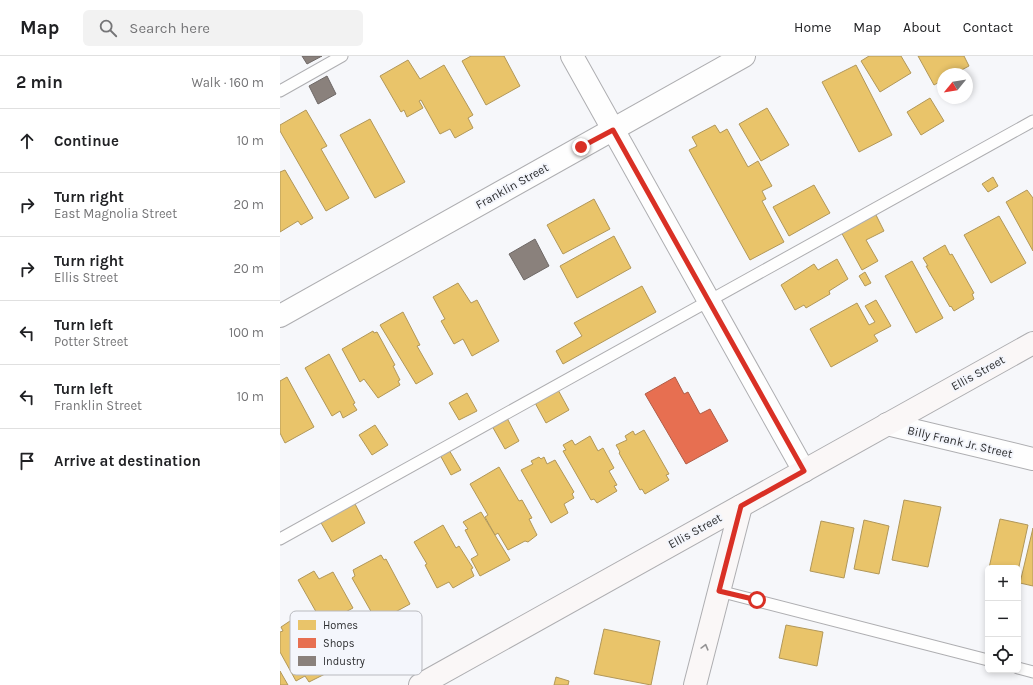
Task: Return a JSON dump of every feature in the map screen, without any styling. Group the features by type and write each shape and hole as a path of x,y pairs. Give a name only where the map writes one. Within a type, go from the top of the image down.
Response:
{"street":[{"path":"572,56 804,471"},
{"name":"Franklin Street","path":"280,316 744,56"},
{"name":"Ellis Street","path":"420,685 1033,343"},
{"name":"Billy Frank Jr. Street","path":"887,424 1033,459"},
{"path":"695,685 741,506"}],"lane":[{"path":"280,91 342,56"},
{"path":"280,539 1033,121"},
{"path":"719,591 985,659"},
{"path":"1021,669 1033,672"}],"building: Homes":[{"path":"471,56 504,56 520,86 486,105 462,61"},
{"path":"869,56 901,56 911,73 880,92 861,61"},
{"path":"918,56 964,56 969,66 965,68 937,68 937,83 934,85"},
{"path":"408,60 420,79 444,65 473,115 468,118 473,128 455,138 450,129 440,134 421,100 419,101 423,108 407,117 404,110 401,112 380,76"},
{"path":"856,65 892,135 859,152 822,82"},
{"path":"930,98 944,121 921,135 907,112"},
{"path":"767,108 789,145 761,161 739,124"},
{"path":"306,110 327,146 321,149 349,198 326,211 280,131 280,125"},
{"path":"370,119 405,182 375,198 340,135"},
{"path":"715,125 720,133 727,129 748,167 758,161 772,186 762,191 766,199 762,201 784,242 750,260 689,150 697,146 692,137"},
{"path":"285,170 313,218 301,225 298,221 280,232 280,172"},
{"path":"993,177 998,186 988,192 982,184"},
{"path":"814,185 830,213 789,236 773,207"},
{"path":"1027,190 1033,198 1033,251 1006,202"},
{"path":"594,199 610,229 563,254 547,225"},
{"path":"874,211 884,231 866,240 878,261 862,270 840,230"},
{"path":"999,216 1026,263 991,283 964,235"},
{"path":"614,236 631,268 577,298 560,266"},
{"path":"945,245 950,255 952,254 974,293 972,294 974,299 954,311 951,306 950,307 926,266 928,266 923,258"},
{"path":"837,259 848,279 829,291 830,294 806,308 804,305 795,310 781,285 814,264 818,270"},
{"path":"912,261 943,318 916,333 885,276"},
{"path":"865,272 871,283 865,286 859,276"},
{"path":"458,283 471,303 477,300 499,341 472,356 463,339 454,344 441,321 445,319 433,297"},
{"path":"642,286 656,312 563,364 556,351 582,336 574,323"},
{"path":"876,300 891,326 874,335 878,341 831,367 810,329 857,303 869,325 875,322 865,306"},
{"path":"403,312 420,345 417,346 433,374 416,384 380,325"},
{"path":"373,331 374,333 377,332 395,365 393,366 400,380 398,381 400,385 378,398 364,379 360,382 342,349"},
{"path":"329,354 355,403 353,404 357,410 343,418 340,411 332,416 305,368"},
{"path":"287,377 314,427 285,443 280,433 280,381"},
{"path":"557,388 569,410 546,423 534,401"},
{"path":"467,393 477,411 459,420 449,403"},
{"path":"507,418 519,441 505,449 492,426"},
{"path":"375,425 388,445 372,455 359,435"},
{"path":"644,430 669,474 666,475 669,480 645,494 642,489 640,490 616,445 627,440 625,436 633,431 635,435"},
{"path":"590,436 598,451 603,448 614,468 609,471 617,485 614,486 617,491 597,503 594,499 591,500 563,451 566,450 563,445 572,440 575,445"},
{"path":"449,450 461,470 451,475 440,455"},
{"path":"539,457 541,459 544,457 547,464 555,460 574,492 572,494 574,498 564,504 568,513 551,523 521,470 533,464 531,461"},
{"path":"499,467 519,501 522,500 532,518 529,519 537,535 528,542 525,541 508,550 498,533 495,535 485,517 488,515 470,484"},
{"path":"904,500 941,507 928,567 892,560"},
{"path":"354,502 365,523 332,542 320,521"},
{"path":"481,512 510,560 480,576 471,559 478,555 465,530 468,529 463,522"},
{"path":"1000,519 1028,525 1019,565 990,565"},
{"path":"864,520 889,526 879,574 854,569"},
{"path":"821,521 854,528 844,578 810,571"},
{"path":"443,525 456,548 459,546 473,568 471,569 474,576 453,588 449,582 437,588 425,565 427,564 414,542"},
{"path":"1033,528 1033,586 1021,583"},
{"path":"381,555 384,560 386,559 410,604 397,611 371,611 352,578 355,576 353,570"},
{"path":"314,571 319,579 333,572 353,608 347,611 316,611 298,580"},
{"path":"290,621 290,670 280,652 280,632 283,631 281,627"},
{"path":"786,625 823,632 817,666 779,658"},
{"path":"604,629 660,641 651,685 594,674"},
{"path":"280,671 288,685 280,685"},
{"path":"293,675 323,675 309,682 305,676 296,681"},
{"path":"556,677 569,681 568,685 554,685"}],"building: Shops":[{"path":"675,377 684,394 688,392 700,414 710,409 728,441 686,464 645,394"}],"building: Industry":[{"path":"302,56 322,56 307,64"},
{"path":"327,76 336,94 318,104 309,86"},
{"path":"535,239 549,266 524,280 509,254"}],"route":[{"path":"581,147 613,130 804,471 741,506 719,591 757,600"}]}
